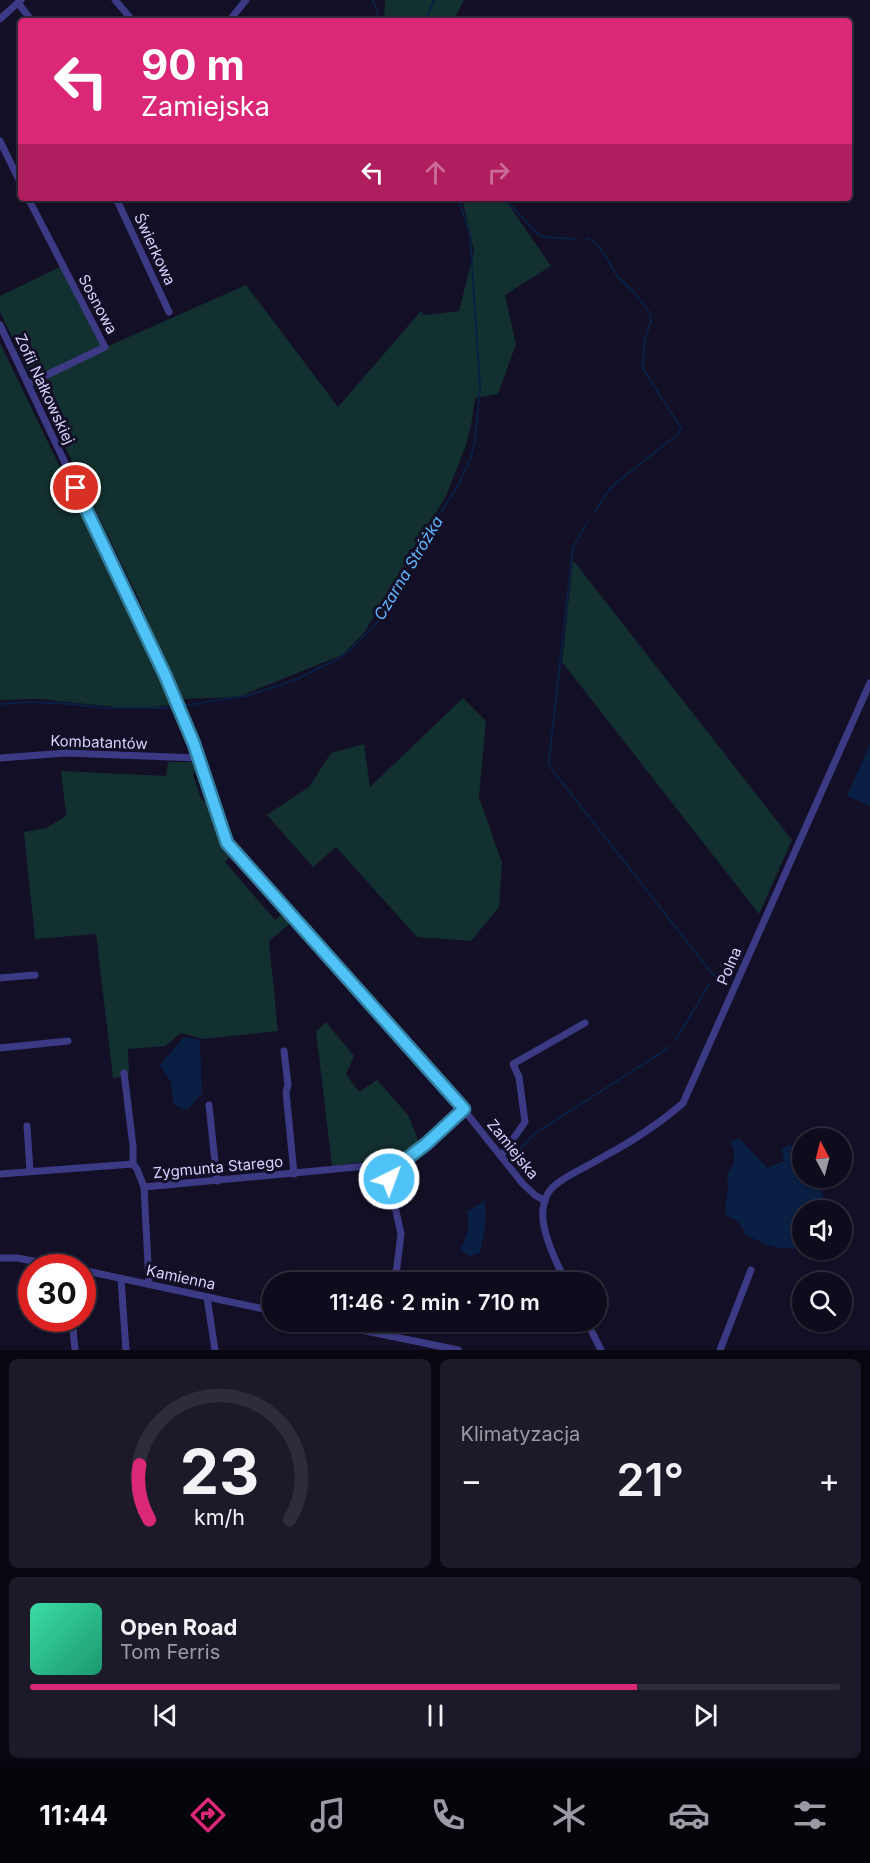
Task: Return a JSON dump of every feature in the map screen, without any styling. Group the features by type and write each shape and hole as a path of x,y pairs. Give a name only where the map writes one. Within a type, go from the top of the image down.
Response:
{"street":[{"path":"115,0 130,18"},
{"path":"231,18 246,0"},
{"path":"0,20 20,1 30,18"},
{"path":"0,141 18,178"},
{"name":"Sosnowa","path":"28,384 105,347 30,201"},
{"name":"Świerkowa","path":"117,201 169,312"},
{"name":"Zofii Nałkowskiej","path":"0,325 178,707 198,758"},
{"name":"Polna","path":"545,1201 552,1188 558,1183 622,1147 668,1116 682,1103 870,683"},
{"name":"Kombatantów","path":"0,758 66,753 198,758"},
{"name":"Zamiejska","path":"198,758 222,833 235,853 464,1109 529,1190 545,1201"},
{"path":"0,978 35,975"},
{"path":"501,1156 525,1122 519,1077 513,1064 585,1023"},
{"path":"0,1048 68,1041"},
{"name":"Zygmunta Starego","path":"284,1051 294,1173"},
{"name":"Zygmunta Starego","path":"124,1073 133,1164 144,1187 149,1284"},
{"path":"209,1105 217,1181"},
{"path":"396,1272 401,1234 389,1179 392,1170 426,1144 464,1109"},
{"path":"27,1126 30,1171"},
{"name":"Zygmunta Starego","path":"0,1174 133,1164"},
{"name":"Zygmunta Starego","path":"144,1187 378,1165 392,1170"},
{"path":"545,1201 542,1210 544,1227 561,1272"},
{"path":"0,1258 18,1258"},
{"path":"720,1350 751,1270"},
{"name":"Kamienna","path":"96,1273 262,1309"},
{"path":"121,1279 126,1350"},
{"path":"207,1297 215,1350"},
{"path":"73,1332 75,1350"},
{"path":"371,1332 458,1350"},
{"path":"390,1336 391,1332"},
{"path":"591,1332 601,1350"}],"green space":[{"path":"385,0 464,0 455,18 384,18"},
{"path":"463,201 506,201 551,266 505,295 516,344 498,394 475,398 465,448 446,496 364,633 342,655 238,697 180,699 140,602 0,312 0,296 62,266 106,347 246,285 338,407 421,311 424,315 459,311 474,251"},
{"path":"0,343 131,614 170,705 134,709 39,699 0,700"},
{"path":"573,560 792,840 759,914 562,662"},
{"path":"463,698 486,721 479,797 502,863 499,907 471,941 417,937 336,847 313,867 267,815 309,787 331,753 364,744 370,787"},
{"path":"168,762 192,762 196,770 193,775 201,799 210,805 221,838 231,855 225,862 275,920 283,913 292,922 269,941 278,1031 203,1039 181,1033 165,1046 128,1049 129,1076 113,1078 96,934 35,939 24,832 46,828 66,816 61,771 166,776"},
{"path":"326,1022 354,1056 346,1074 359,1092 377,1080 408,1115 419,1142 395,1158 332,1166 316,1031"}],"water":[{"path":"870,744 870,806 847,796"},
{"path":"184,1037 200,1040 202,1093 187,1110 174,1105 171,1082 160,1065"},
{"path":"739,1138 767,1168 784,1161 782,1149 791,1144 792,1188 822,1188 823,1200 792,1200 792,1248 780,1248 758,1241 745,1234 738,1223 727,1216 725,1208 728,1188 727,1174 734,1163 734,1150 730,1142"},
{"path":"484,1201 486,1220 480,1253 470,1256 461,1248 468,1231 467,1212"}],"waterway":[{"name":"Czarna Stróżka","path":"373,0 379,18"},
{"path":"427,18 434,0"},
{"name":"Czarna Stróżka","path":"0,704 26,702 103,708 169,708 250,695 297,679 336,660 350,650 382,618 437,518 459,484 471,457 475,440 480,387 470,235 459,201"},
{"path":"507,201 543,237 574,239"},
{"path":"587,239 594,241 618,277 634,292 650,313 651,321 644,342 643,369 681,428 678,434 616,483 594,513"},
{"path":"587,523 573,547 550,767 714,976"},
{"path":"675,1041 710,983"},
{"path":"518,1151 534,1134 670,1047"}],"route":[{"path":"76,488 165,675 194,744 227,843 464,1109 426,1144 392,1170 389,1179"}]}
